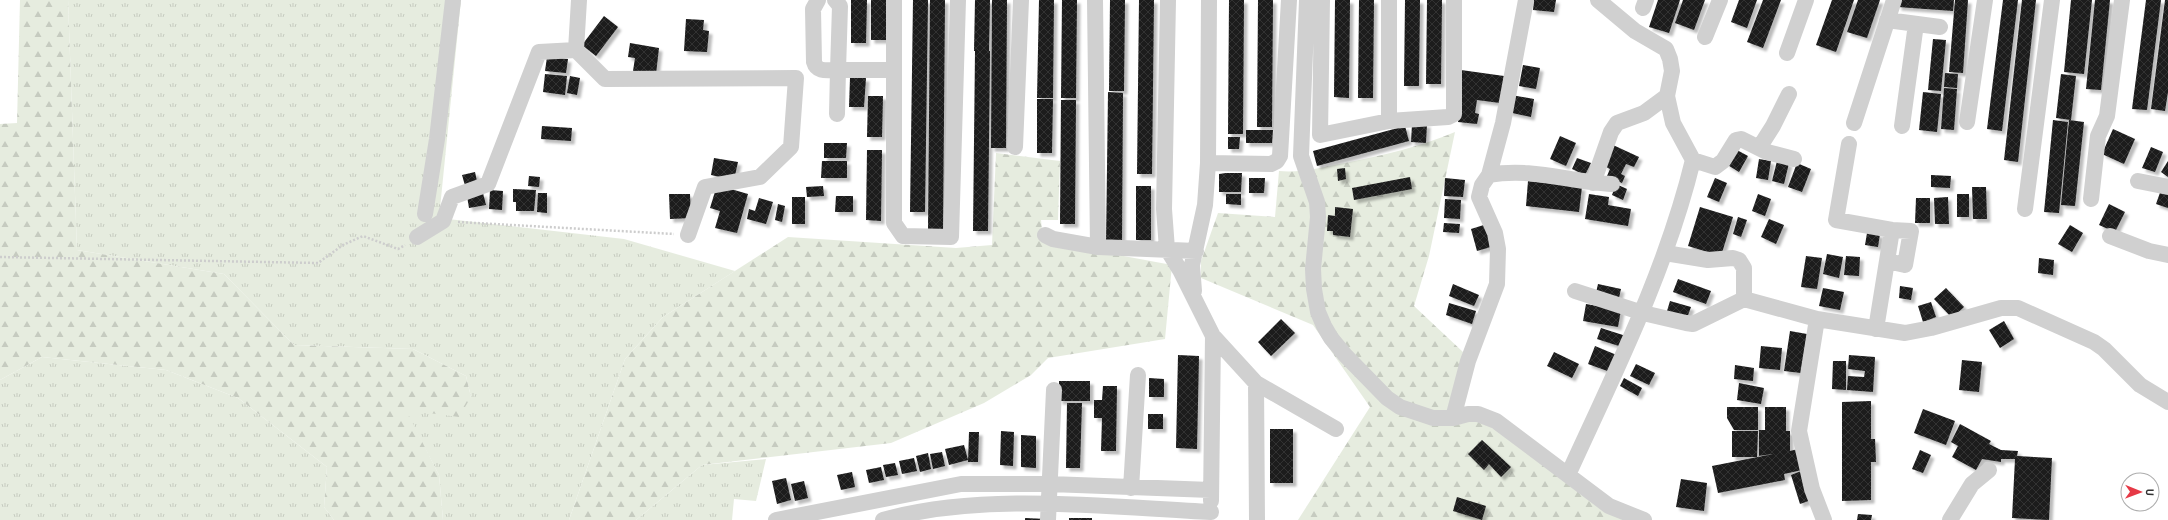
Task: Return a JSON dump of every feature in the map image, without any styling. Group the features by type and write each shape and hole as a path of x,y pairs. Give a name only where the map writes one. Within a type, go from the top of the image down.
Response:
{"street":[{"path":"425,214 437,139 453,0"},
{"path":"576,50 579,0"},
{"path":"818,0 813,9 814,62 816,68 819,70 894,70"},
{"path":"835,0 840,6 837,114"},
{"path":"894,0 894,223 903,236 952,237 958,0"},
{"path":"1015,147 1021,0"},
{"path":"1095,0 1098,247"},
{"path":"1168,0 1164,209 1167,249 1195,299 1213,336 1256,383 1336,429"},
{"path":"1195,299 1192,265 1205,205 1208,163 1209,0"},
{"path":"1208,163 1271,164 1277,161 1280,156 1289,0"},
{"path":"1307,0 1301,156 1317,202 1318,217 1313,269 1318,312 1331,338 1387,398 1400,406 1433,418 1453,418 1468,414 1478,414 1496,421 1609,506 1644,520"},
{"path":"1322,0 1320,135 1389,121 1448,117 1454,114 1454,0"},
{"path":"1389,0 1389,121"},
{"path":"1453,418 1468,361 1497,284 1498,249 1495,233 1479,197 1482,185 1489,175 1503,123 1526,0"},
{"path":"1568,475 1643,313 1686,191 1693,160 1673,123 1667,96 1672,71 1670,59 1666,49 1635,31 1598,0"},
{"path":"1705,37 1720,0"},
{"path":"1787,53 1806,0"},
{"path":"1854,123 1894,0"},
{"path":"1967,122 1985,0"},
{"path":"2025,209 2052,0"},
{"path":"2091,199 2098,136 2106,116 2122,0"},
{"path":"1887,20 1940,27"},
{"path":"1902,126 1916,24"},
{"path":"417,237 443,221 452,197 488,184 539,52 576,50 605,79 796,78 791,147 760,177 705,187 688,235"},
{"path":"1759,148 1773,126 1789,94"},
{"path":"1593,183 1611,132 1617,123 1623,119 1644,113 1667,96"},
{"path":"1693,160 1715,167 1723,161 1736,140 1741,139 1759,148 1794,159"},
{"path":"1849,144 1836,220 1892,230 1876,329"},
{"path":"1489,175 1528,172 1593,183 1612,184"},
{"path":"2138,181 2168,187"},
{"path":"1045,235 1053,239 1098,247 1196,251"},
{"path":"2110,236 2149,251 2168,255"},
{"path":"1665,253 1708,260 1733,258 1739,260 1744,268 1744,299"},
{"path":"1575,292 1643,313 1693,324 1744,299 1818,319 1905,333 1931,328 2000,308 2018,308 2094,342 2104,349 2140,385 2168,402"},
{"path":"1818,319 1799,431 1812,489 1824,520"},
{"path":"892,519 975,513 1211,516 1213,336"},
{"path":"1131,488 1138,375"},
{"path":"1256,383 1257,520"},
{"path":"1048,513 1054,390"},
{"path":"1950,520 1972,484 1989,470"},
{"path":"776,520 946,485 1050,484 1211,490"}],"path":[{"path":"443,221 688,235"},
{"path":"0,257 318,264 343,245 363,236 398,249 417,237"}],"green space":[{"path":"20,0 68,0 77,250 224,274 294,345 413,349 466,376 471,397 459,417 406,410 439,475 443,520 334,520 324,507 327,467 238,398 166,370 42,357 0,380 0,124 17,123"},
{"path":"68,0 461,0 439,218 624,239 735,271 663,317 625,359 569,520 443,520 439,475 405,410 471,397 466,376 413,349 294,345 224,274 77,250"},
{"path":"1455,132 1429,256 1414,306 1463,352 1454,403 1509,423 1634,520 1298,520 1370,407 1313,325 1201,278 1201,261 1218,213 1275,217 1279,171 1312,169 1373,157 1415,146"},
{"path":"996,153 1060,161 1058,220 1041,220 1043,241 1172,265 1165,339 1048,358 1031,375 984,403 891,443 702,465 636,520 569,520 625,359 663,317 788,237 956,248 992,245"},
{"path":"42,357 166,370 238,398 327,467 324,507 334,520 0,520 0,380"},
{"path":"766,459 756,501 734,499 732,520 636,520 702,465"}],"building":[{"path":"851,0 867,0 866,43 851,43"},
{"path":"871,0 886,0 886,40 871,40"},
{"path":"913,0 928,0 925,212 910,212"},
{"path":"930,0 945,0 943,230 928,230"},
{"path":"975,0 990,0 989,51 974,51"},
{"path":"992,0 1007,0 1006,148 991,148"},
{"path":"1039,0 1054,0 1053,98 1037,98"},
{"path":"1062,0 1077,0 1076,98 1061,98"},
{"path":"1110,0 1125,0 1124,91 1109,91"},
{"path":"1139,0 1154,0 1152,174 1137,174"},
{"path":"1229,0 1244,0 1243,134 1228,134"},
{"path":"1258,0 1273,0 1272,127 1257,127"},
{"path":"1335,0 1350,0 1349,98 1334,97"},
{"path":"1359,0 1374,0 1373,98 1358,98"},
{"path":"1405,0 1420,0 1419,86 1404,86"},
{"path":"1427,0 1442,0 1441,84 1426,84"},
{"path":"1534,0 1556,0 1554,12 1533,10"},
{"path":"1658,0 1680,0 1669,33 1649,27"},
{"path":"1683,0 1705,0 1694,30 1675,23"},
{"path":"1739,0 1757,0 1747,28 1731,22"},
{"path":"1763,0 1781,0 1763,48 1747,42"},
{"path":"1832,0 1854,0 1836,52 1816,45"},
{"path":"1858,0 1880,0 1867,38 1847,32"},
{"path":"1898,0 1954,0 1953,11 1898,7"},
{"path":"1955,0 1968,0 1963,73 1949,72"},
{"path":"2003,0 2018,0 2002,131 1987,129"},
{"path":"2022,0 2036,0 2018,162 2004,160"},
{"path":"2071,0 2092,0 2084,74 2064,72"},
{"path":"2095,0 2110,0 2101,90 2086,89"},
{"path":"2146,0 2161,0 2147,110 2132,109"},
{"path":"2165,0 2168,0 2168,92 2165,111 2151,109"},
{"path":"604,16 618,27 596,56 582,45"},
{"path":"686,19 704,20 703,30 709,31 707,52 684,51"},
{"path":"1933,39 1946,40 1941,91 1928,90"},
{"path":"630,43 659,48 656,74 633,71 635,58 628,57"},
{"path":"975,51 990,51 988,231 973,231"},
{"path":"547,57 568,59 566,73 545,71"},
{"path":"1523,65 1540,68 1536,89 1519,86"},
{"path":"1461,70 1504,76 1500,103 1477,100 1475,113 1479,114 1477,124 1458,122 1462,98"},
{"path":"1945,73 1958,74 1957,88 1944,87"},
{"path":"545,74 567,76 565,95 543,92"},
{"path":"2061,74 2076,76 2071,120 2056,118"},
{"path":"570,76 580,78 577,95 567,93"},
{"path":"850,78 866,78 864,107 849,107"},
{"path":"1944,88 1957,89 1954,130 1941,129"},
{"path":"1108,92 1123,93 1122,244 1106,244"},
{"path":"1923,92 1941,94 1937,132 1919,130"},
{"path":"1511,95 1534,99 1531,117 1508,112"},
{"path":"868,96 883,96 882,137 867,137"},
{"path":"1037,99 1053,99 1052,153 1037,153"},
{"path":"1061,100 1076,100 1075,224 1060,224"},
{"path":"2053,120 2068,122 2059,213 2044,212"},
{"path":"2069,120 2084,122 2075,206 2061,205"},
{"path":"1412,124 1427,124 1426,143 1411,142"},
{"path":"542,126 572,128 571,141 541,139"},
{"path":"1405,126 1409,141 1317,166 1313,151"},
{"path":"2113,129 2135,139 2124,164 2102,154"},
{"path":"1246,130 1273,130 1272,143 1246,143"},
{"path":"1560,136 1576,143 1566,166 1550,159"},
{"path":"1228,137 1240,137 1239,149 1228,149"},
{"path":"824,143 847,143 846,158 824,158"},
{"path":"1613,145 1639,157 1634,167 1626,164 1621,174 1625,176 1622,183 1607,176 1610,169 1604,166"},
{"path":"2151,147 2163,152 2155,172 2142,168"},
{"path":"1735,149 1748,156 1739,172 1726,164"},
{"path":"867,150 882,150 881,221 866,220"},
{"path":"714,158 738,162 734,180 711,175"},
{"path":"1577,158 1591,163 1585,175 1572,169"},
{"path":"1759,159 1771,161 1768,180 1756,178"},
{"path":"822,161 847,161 847,178 821,178"},
{"path":"1777,161 1789,163 1784,184 1772,181"},
{"path":"2168,161 2168,177 2161,172"},
{"path":"1797,163 1811,169 1802,192 1788,187"},
{"path":"1345,168 1346,179 1338,181 1337,169"},
{"path":"475,172 478,186 466,189 462,175"},
{"path":"1242,173 1241,192 1219,192 1219,174"},
{"path":"1931,175 1951,176 1950,188 1931,187"},
{"path":"529,176 540,177 539,187 528,186"},
{"path":"1410,177 1412,189 1354,200 1352,188"},
{"path":"1249,178 1265,178 1264,193 1249,193"},
{"path":"1445,178 1465,180 1463,197 1444,196"},
{"path":"1715,178 1727,183 1719,202 1707,197"},
{"path":"1528,181 1582,187 1579,212 1526,206"},
{"path":"1616,184 1627,189 1623,200 1612,195"},
{"path":"717,185 748,194 737,233 715,228 720,211 710,208"},
{"path":"823,186 824,196 807,197 806,187"},
{"path":"1136,186 1151,186 1151,240 1136,240"},
{"path":"1972,187 1986,187 1987,219 1973,219"},
{"path":"2162,187 2168,189 2168,208 2156,204"},
{"path":"513,189 536,190 534,211 516,211 516,202 513,202"},
{"path":"490,190 503,191 502,210 489,209"},
{"path":"483,193 486,205 469,208 467,196"},
{"path":"538,193 547,193 547,213 537,212"},
{"path":"669,194 690,194 691,218 670,219"},
{"path":"1226,194 1241,194 1241,205 1226,204"},
{"path":"1589,194 1609,197 1608,205 1631,209 1628,226 1585,219"},
{"path":"1758,194 1771,199 1765,216 1752,211"},
{"path":"1957,194 1969,194 1969,217 1957,217"},
{"path":"836,196 853,196 853,212 835,212"},
{"path":"792,197 805,197 805,224 792,224"},
{"path":"1948,197 1949,224 1935,224 1934,198"},
{"path":"759,198 773,202 766,224 747,219 749,209 755,211"},
{"path":"1916,198 1930,198 1930,223 1915,223"},
{"path":"1445,199 1461,200 1460,219 1444,218"},
{"path":"778,204 785,206 782,222 775,220"},
{"path":"2109,204 2125,212 2115,232 2099,225"},
{"path":"1335,207 1353,209 1350,237 1333,235 1333,231 1327,231 1328,215 1335,216"},
{"path":"1700,207 1733,217 1721,256 1688,246"},
{"path":"1738,217 1747,220 1741,237 1733,234"},
{"path":"1769,219 1784,225 1776,244 1761,237"},
{"path":"1444,223 1460,224 1459,233 1443,232"},
{"path":"1487,224 1494,246 1477,251 1471,229"},
{"path":"2070,225 2083,233 2072,252 2058,244"},
{"path":"1867,233 1880,234 1878,247 1865,245"},
{"path":"1827,254 1843,257 1839,278 1823,274"},
{"path":"1806,256 1822,258 1817,289 1801,287"},
{"path":"1846,256 1860,257 1859,276 1844,275"},
{"path":"2039,258 2054,260 2053,275 2038,273"},
{"path":"1678,279 1711,291 1706,304 1673,292"},
{"path":"1453,284 1479,295 1474,306 1449,296"},
{"path":"1598,284 1621,289 1618,302 1595,297"},
{"path":"1900,286 1913,288 1911,300 1899,298"},
{"path":"1823,288 1844,292 1840,310 1819,306"},
{"path":"1946,288 1964,307 1952,318 1934,299"},
{"path":"1670,301 1691,307 1687,318 1667,311"},
{"path":"1931,302 1936,317 1923,322 1918,306"},
{"path":"1449,303 1476,311 1472,324 1446,315"},
{"path":"1586,304 1621,310 1618,327 1583,321"},
{"path":"1281,319 1295,333 1271,356 1258,342"},
{"path":"2004,321 2014,339 2000,348 1989,330"},
{"path":"1601,328 1626,336 1622,347 1597,339"},
{"path":"1790,331 1807,334 1801,373 1784,371"},
{"path":"1595,346 1619,356 1613,373 1588,364"},
{"path":"1761,346 1782,348 1780,370 1759,368"},
{"path":"1554,352 1579,364 1572,378 1547,366"},
{"path":"1178,355 1199,356 1197,449 1176,448"},
{"path":"1849,355 1875,357 1873,392 1847,390 1848,376 1864,377 1865,371 1848,369"},
{"path":"1962,360 1982,362 1979,392 1959,390"},
{"path":"1833,361 1846,361 1846,390 1832,389"},
{"path":"1636,364 1655,373 1649,385 1630,376"},
{"path":"1735,365 1754,368 1753,381 1734,379"},
{"path":"1149,378 1164,379 1164,397 1149,397"},
{"path":"1624,378 1642,388 1638,396 1620,386"},
{"path":"1059,381 1090,381 1090,401 1059,401"},
{"path":"1739,383 1764,388 1761,404 1737,400"},
{"path":"1103,386 1117,386 1116,451 1101,451 1102,418 1094,418 1094,400 1102,400"},
{"path":"1871,401 1871,439 1875,439 1876,462 1871,462 1871,500 1842,501 1842,402"},
{"path":"1067,403 1082,403 1080,468 1066,468"},
{"path":"1727,407 1758,407 1758,430 1734,430 1727,418"},
{"path":"1765,407 1786,407 1786,431 1790,431 1790,451 1798,449 1802,470 1784,474 1785,480 1718,493 1712,466 1773,454 1759,456 1759,430 1765,430"},
{"path":"1923,409 1955,421 1946,445 1914,433"},
{"path":"1148,414 1163,414 1163,429 1148,429"},
{"path":"1960,424 1991,441 1989,444 2001,450 2018,451 2017,456 2052,458 2049,520 2012,518 2015,459 2001,459 2001,462 1982,459 1976,470 1952,457 1958,446 1951,442"},
{"path":"1270,429 1293,429 1293,483 1270,483"},
{"path":"1001,431 1014,432 1013,466 1000,465"},
{"path":"1732,431 1758,431 1757,457 1732,457"},
{"path":"969,432 979,432 978,462 968,462"},
{"path":"1021,435 1036,436 1036,468 1021,467"},
{"path":"1482,440 1511,467 1501,477 1489,464 1484,470 1468,454"},
{"path":"964,445 968,460 949,465 945,449"},
{"path":"1920,450 1931,455 1923,473 1912,469"},
{"path":"942,452 945,466 933,469 930,454"},
{"path":"928,453 931,469 920,472 916,456"},
{"path":"914,458 917,471 902,474 899,461"},
{"path":"895,463 898,475 886,477 883,465"},
{"path":"881,467 884,480 869,483 866,470"},
{"path":"1804,470 1814,499 1800,504 1791,475"},
{"path":"852,472 855,487 841,490 837,475"},
{"path":"786,478 791,500 777,504 772,481"},
{"path":"1681,479 1707,483 1704,511 1676,507"},
{"path":"804,481 808,498 795,501 791,484"},
{"path":"1457,497 1486,506 1482,520 1453,511"},
{"path":"1858,514 1872,515 1871,520 1857,520"},
{"path":"1025,518 1047,519 1047,520 1025,520"},
{"path":"1069,518 1092,518 1092,520 1069,520"}]}
